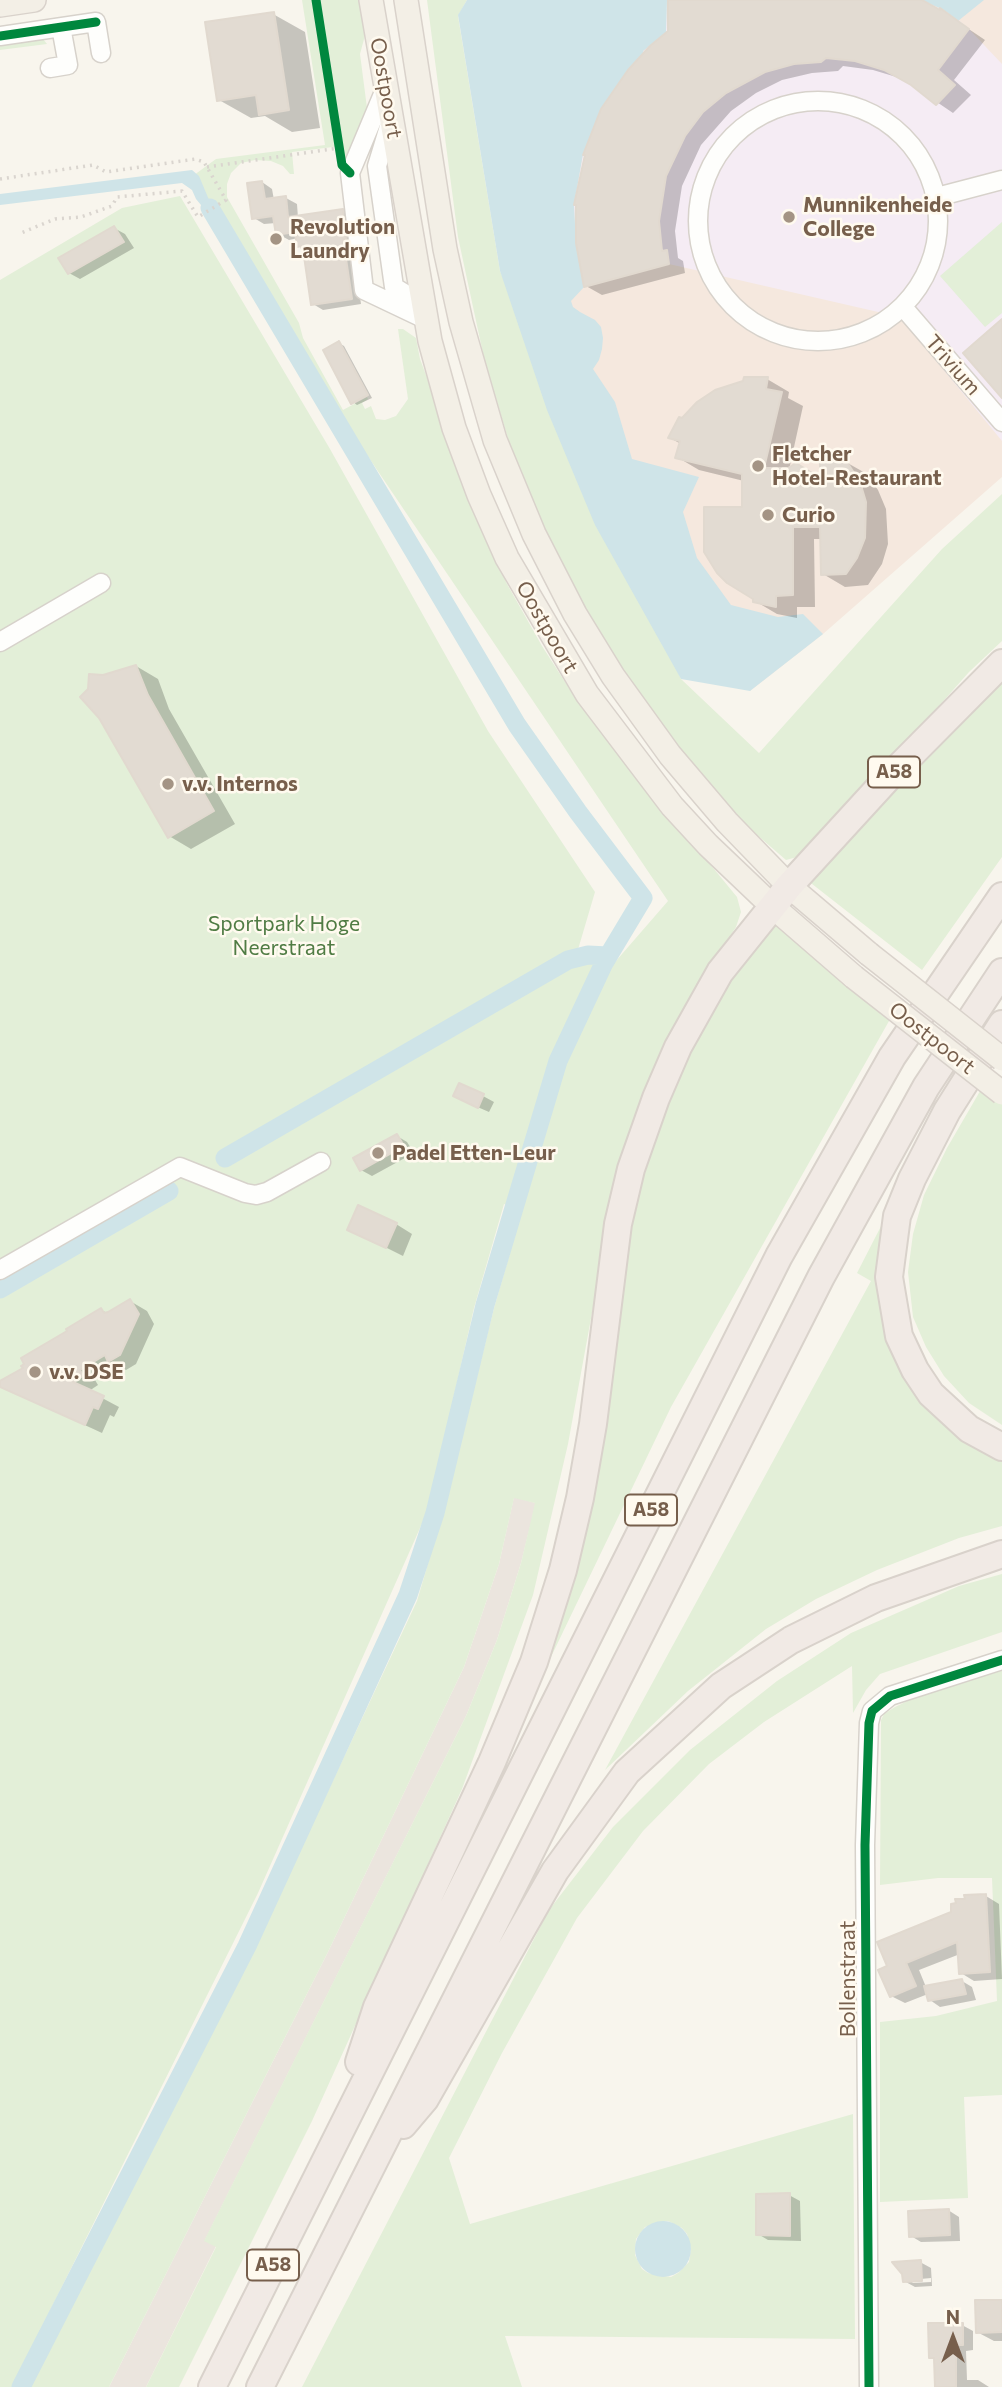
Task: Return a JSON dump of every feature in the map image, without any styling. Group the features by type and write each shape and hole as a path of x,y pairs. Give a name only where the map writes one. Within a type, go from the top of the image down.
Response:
{"highway":[{"name":"A58","path":"789,886 887,779 990,672 1002,663"},
{"path":"772,906 789,886"},
{"name":"A58","path":"212,2387 779,1256 892,1058 1002,896"},
{"name":"A58","path":"333,2143 377,2007 492,1762 534,1662 559,1583 580,1498 593,1424 618,1224 631,1169 656,1098 678,1046 720,972 772,906"},
{"name":"A58","path":"260,2387 821,1277 926,1087 1002,972"},
{"path":"1002,1024 947,1111 912,1179 897,1216 889,1277 899,1336 920,1378 931,1394 969,1429 1002,1447"},
{"name":"A58","path":"371,2165 425,2099 555,1871 627,1772 721,1686 791,1640 876,1598 1002,1554"}],"main road":[{"path":"0,5 34,0"},
{"name":"Oostpoort","path":"371,0 423,311 454,428 479,495 507,558 587,694 672,806 708,845 772,906 855,977 1002,1093"},
{"name":"Oostpoort","path":"408,2 445,249 461,322 495,440 534,534 575,614 621,687 670,755 714,807 789,886 869,954 1002,1059"}],"street":[{"path":"0,36 96,22 101,53"},
{"path":"50,68 68,65 61,27"},
{"path":"386,87 350,173 364,290 423,311"},
{"path":"826,101 862,108 894,127 919,154 937,197 939,227 934,257 922,284 903,307 873,329 837,341 800,341 765,330 734,309 712,280 699,245 698,208 707,173 727,142 755,118 789,104 826,101"},
{"path":"937,197 1002,180"},
{"name":"Trivium","path":"903,307 1002,422"},
{"path":"0,642 101,583"},
{"path":"0,1270 180,1167 256,1195 267,1192 321,1162"},
{"name":"Bollenstraat","path":"869,2387 865,1845 869,1723 873,1711 890,1696 1002,1661"}],"path":[{"path":"337,134 342,165 350,173"},
{"path":"206,167 339,148"},
{"path":"0,179 93,165 106,172 195,159 201,160 226,200 198,217 182,191 117,197 112,206 81,217 55,219 21,233"}],"shaded area":[{"path":"467,0 667,0 666,33 643,51 621,81 600,112 583,154 574,205 576,243 584,287 571,301 573,307 595,320 601,327 602,349 593,369 615,402 632,459 699,477 683,512 697,558 731,605 778,617 803,614 823,634 750,691 681,679 595,525 547,410 500,271 458,15"},
{"path":"504,0 1002,0 1002,477 823,634 750,691 548,317"},
{"name":"Munnikenheide College","path":"667,0 921,0 954,16 1002,64 1002,441 900,317 669,264 584,287 576,243 574,205 583,155 600,111 620,81 643,51 666,33"},
{"path":"921,0 984,0 958,21 944,10"},
{"path":"192,170 199,176 212,207 206,211 192,190 182,183 0,205 0,194"},
{"path":"514,1497 536,1503 497,1640 466,1716 205,2240 216,2246 146,2387 109,2387 328,1952 464,1667 499,1564"},
{"path":"657,2221 669,2221 679,2225 687,2233 691,2249 687,2265 679,2273 669,2277 657,2277 647,2273 639,2265 635,2255 635,2243 639,2233 647,2225"}],"green space":[{"path":"302,0 362,0 367,28 360,54 367,108 365,116 345,165 341,146 292,152 294,174 271,161 241,163 231,173 227,184 227,197 299,323 303,338 343,410 367,397 362,403 365,409 371,406 376,419 385,420 396,416 408,399 398,329 403,329 416,338 420,359 488,541 507,584 542,646 574,696 662,811 686,835 737,897 741,912 736,927 686,1004 665,1050 609,1220 568,1444 533,1595 462,1789 312,2121 179,2387 146,2387 216,2247 204,2241 466,1716 497,1640 521,1563 535,1503 514,1498 499,1564 464,1667 328,1952 109,2387 30,2387 262,1932 417,1601 444,1509 494,1308 570,1045 609,969 668,901 338,412 216,208 190,178 216,159 325,145"},
{"path":"427,0 467,0 458,16 500,271 681,679 759,753 942,549 1002,494 1002,641 969,672 808,854 786,860 749,828 688,760 626,682 562,567 520,479 484,358 458,237"},
{"path":"43,39 47,44 0,50 0,44"},
{"name":"Sportpark Hoge Neerstraat","path":"180,196 330,449 488,731 595,892 574,963 592,961 599,964 600,970 561,1042 512,1207 504,1204 474,1308 428,1510 258,1893 12,2387 0,2387 0,280 122,208"},
{"path":"1002,222 1002,313 985,327 940,276"},
{"path":"1002,672 1002,857 922,970 807,880"},
{"path":"774,919 893,1014 671,1407 502,1759 532,1681 645,1145 710,1007"},
{"path":"983,1086 1002,1101 1002,1425 969,1403 944,1376 926,1347 913,1317 908,1272 913,1234 924,1195 947,1148"},
{"path":"897,1195 903,1358 1002,1454 1002,1526 959,1538 877,1570 816,1599 766,1629 688,1691 605,1770 871,1281 857,1273"},
{"path":"1002,1574 1002,1632 880,1674 866,1690 853,1713 852,1666 764,1722 709,1764 643,1831 577,1918 502,2053 449,2158 470,2224 853,2114 855,2339 505,2336 522,2387 302,2387 549,1910 613,1827 690,1750 777,1681 851,1633 959,1586","holes":["668,2221 682,2228 687,2234 691,2249 689,2262 671,2277 648,2273 642,2269 635,2255 636,2239 645,2227"]},
{"path":"1002,1666 1002,2095 964,2097 968,2198 880,2202 880,2022 936,2016 997,2001 992,1878 938,1878 880,1885 881,1720 884,1714 920,1695"}],"building":[{"path":"668,0 922,0 940,8 969,29 938,70 955,85 936,105 911,85 884,70 855,61 826,58 821,62 794,64 765,72 726,93 703,112 685,136 666,176 659,221 662,251 667,250 669,264 584,287 576,243 574,205 583,155 601,109 628,70 668,31"},
{"path":"274,12 289,110 259,115 256,95 217,101 205,22"},
{"path":"262,181 265,199 286,196 288,217 343,209 346,239 343,239 352,299 311,305 304,256 301,246 297,247 295,232 276,235 273,216 252,219 247,183"},
{"path":"114,226 124,242 68,274 58,258"},
{"path":"1002,319 1002,398 963,353"},
{"path":"339,341 368,395 351,404 323,350"},
{"path":"744,377 768,377 766,389 782,392 764,468 788,468 796,463 820,478 820,458 845,459 860,482 866,502 865,538 857,558 846,574 821,575 820,527 793,527 793,595 776,596 776,607 753,602 753,599 727,583 704,552 704,507 742,507 742,474 675,458 680,441 668,438 679,417 682,418 697,402 715,390 743,381"},
{"path":"136,665 148,695 214,811 168,838 99,718 80,697 88,689 89,674 103,675"},
{"path":"459,1083 484,1094 478,1108 453,1096"},
{"path":"397,1134 404,1146 360,1171 353,1158"},
{"path":"358,1205 397,1223 386,1248 347,1230"},
{"path":"130,1299 139,1314 120,1355 108,1362 105,1355 80,1370 83,1376 73,1382 104,1396 98,1409 93,1407 85,1425 0,1387 0,1381 23,1368 21,1358 101,1308 104,1313 108,1312"},
{"path":"986,1894 990,1972 959,1974 957,1942 906,1963 916,1986 890,1997 878,1970 887,1966 877,1942 951,1912 951,1904 956,1903 955,1899 965,1899 964,1895"},
{"path":"962,1979 966,1994 928,2001 924,1986"},
{"path":"790,2193 790,2236 756,2235 756,2194"},
{"path":"949,2209 950,2235 909,2237 908,2211"},
{"path":"921,2260 922,2281 903,2282 902,2274 892,2262"},
{"path":"975,2300 1002,2300 1002,2332 976,2333"},
{"path":"928,2323 963,2323 963,2345 956,2345 956,2387 935,2387 934,2358 929,2358"}],"waterway":[{"path":"21,2387 247,1946 408,1595 435,1513 485,1305 558,1061 604,963 643,898 517,725 210,208"},
{"path":"225,1158 568,960 588,955 608,956"},
{"path":"0,1289 169,1191"}],"cycle path":[{"path":"316,0 342,165 350,173"},
{"path":"0,36 96,22"},
{"path":"869,2387 865,1845 869,1723 872,1711 890,1696 1002,1660"}],"place":[{"name":"Munnikenheide College","path":"789,217"},
{"name":"Revolution Laundry","path":"276,239"},
{"name":"Fletcher Hotel-Restaurant","path":"758,466"},
{"name":"Curio","path":"768,515"},
{"name":"v.v. Internos","path":"168,784"},
{"name":"Padel Etten-Leur","path":"378,1153"},
{"name":"v.v. DSE","path":"35,1372"}]}
